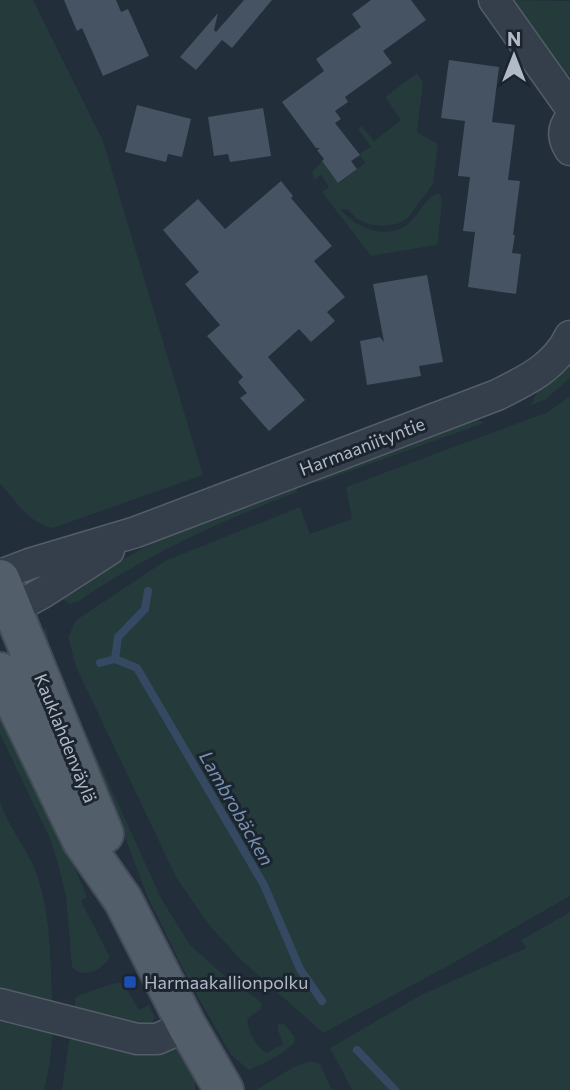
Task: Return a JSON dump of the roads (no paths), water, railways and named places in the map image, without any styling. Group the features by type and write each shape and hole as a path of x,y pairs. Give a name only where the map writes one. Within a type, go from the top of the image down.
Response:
{"main road":[{"name":"Kauklahdenväylä","path":"3,593 105,834 123,900"},
{"name":"Kauklahdenväylä","path":"0,672 82,841 123,900 187,1026 222,1087"}],"street":[{"path":"495,0 570,107"},
{"path":"570,119 564,136 570,150"},
{"name":"Harmaaniityntie","path":"3,593 44,592 136,532 497,395 537,375 562,351 570,336"},
{"path":"0,1004 138,1039 157,1039 187,1026"}],"waterway":[{"path":"115,659 118,637 145,609 148,591"},
{"name":"Lambrobäcken","path":"100,663 115,659 137,668 264,885 300,969 322,1001"},
{"name":"Lambrobäcken","path":"357,1050 395,1090"}],"place":[{"name":"Harmaakallionpolku","path":"130,982"}]}
